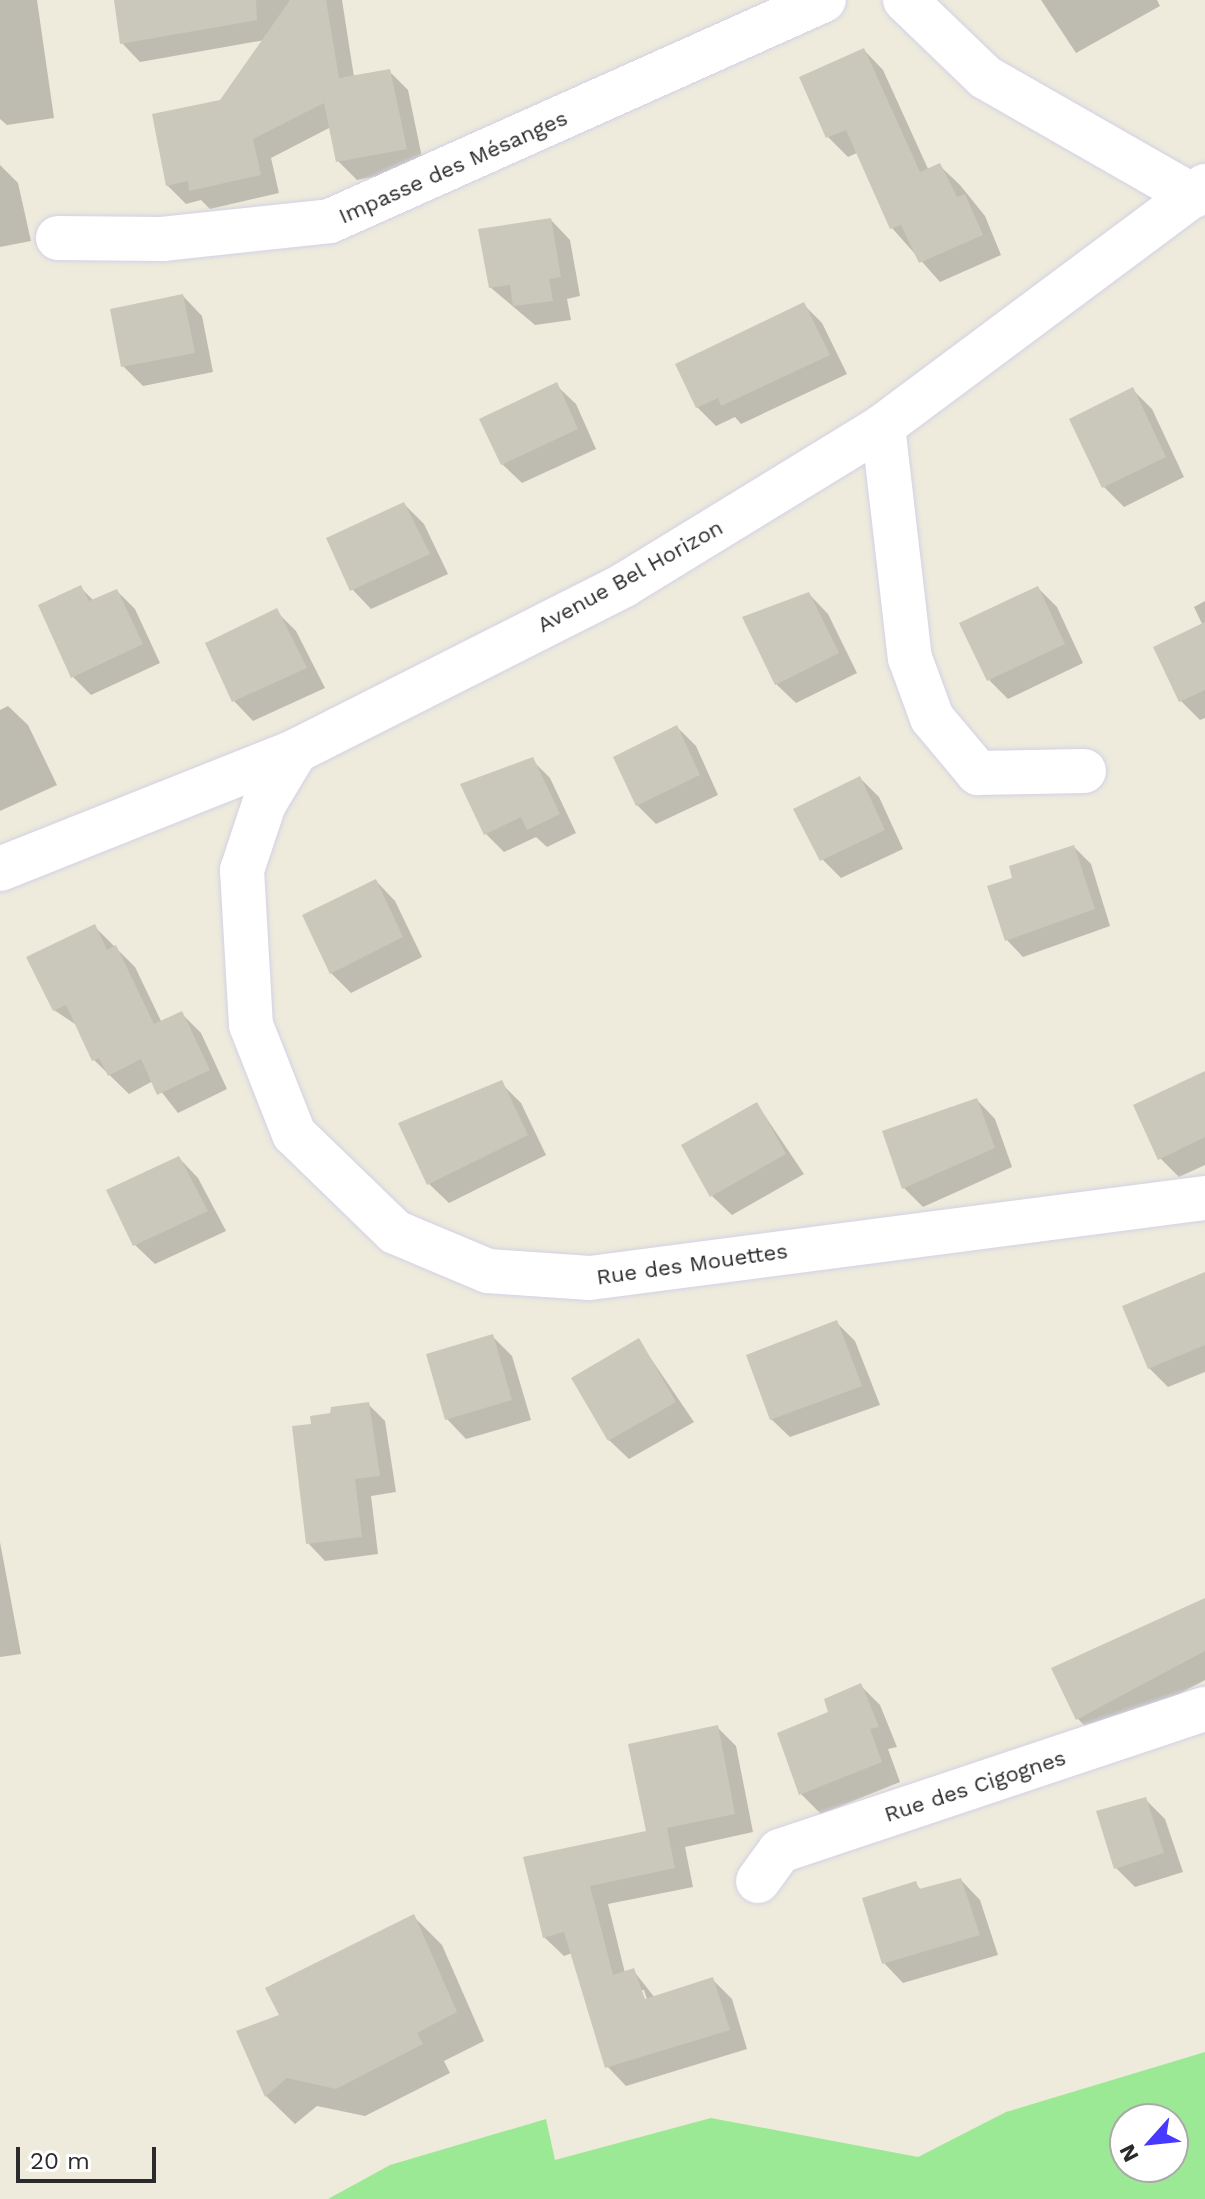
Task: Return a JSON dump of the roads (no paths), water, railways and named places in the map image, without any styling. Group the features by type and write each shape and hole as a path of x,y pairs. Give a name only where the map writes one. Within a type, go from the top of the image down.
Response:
{"street":[{"name":"Impasse des Mésanges","path":"58,238 162,239 330,221 824,0"},
{"path":"905,0 985,77 1199,191"},
{"name":"Avenue Bel Horizon","path":"0,869 296,751 624,585 883,426 1199,191"},
{"path":"883,426 910,658 932,718 978,773 1084,771"},
{"name":"Rue des Mouettes","path":"296,751 264,804 242,870 243,984 251,1025 294,1134 395,1232 488,1271 590,1278 1205,1198"},
{"name":"Rue des Cigognes","path":"758,1881 780,1851 1205,1709"}]}
